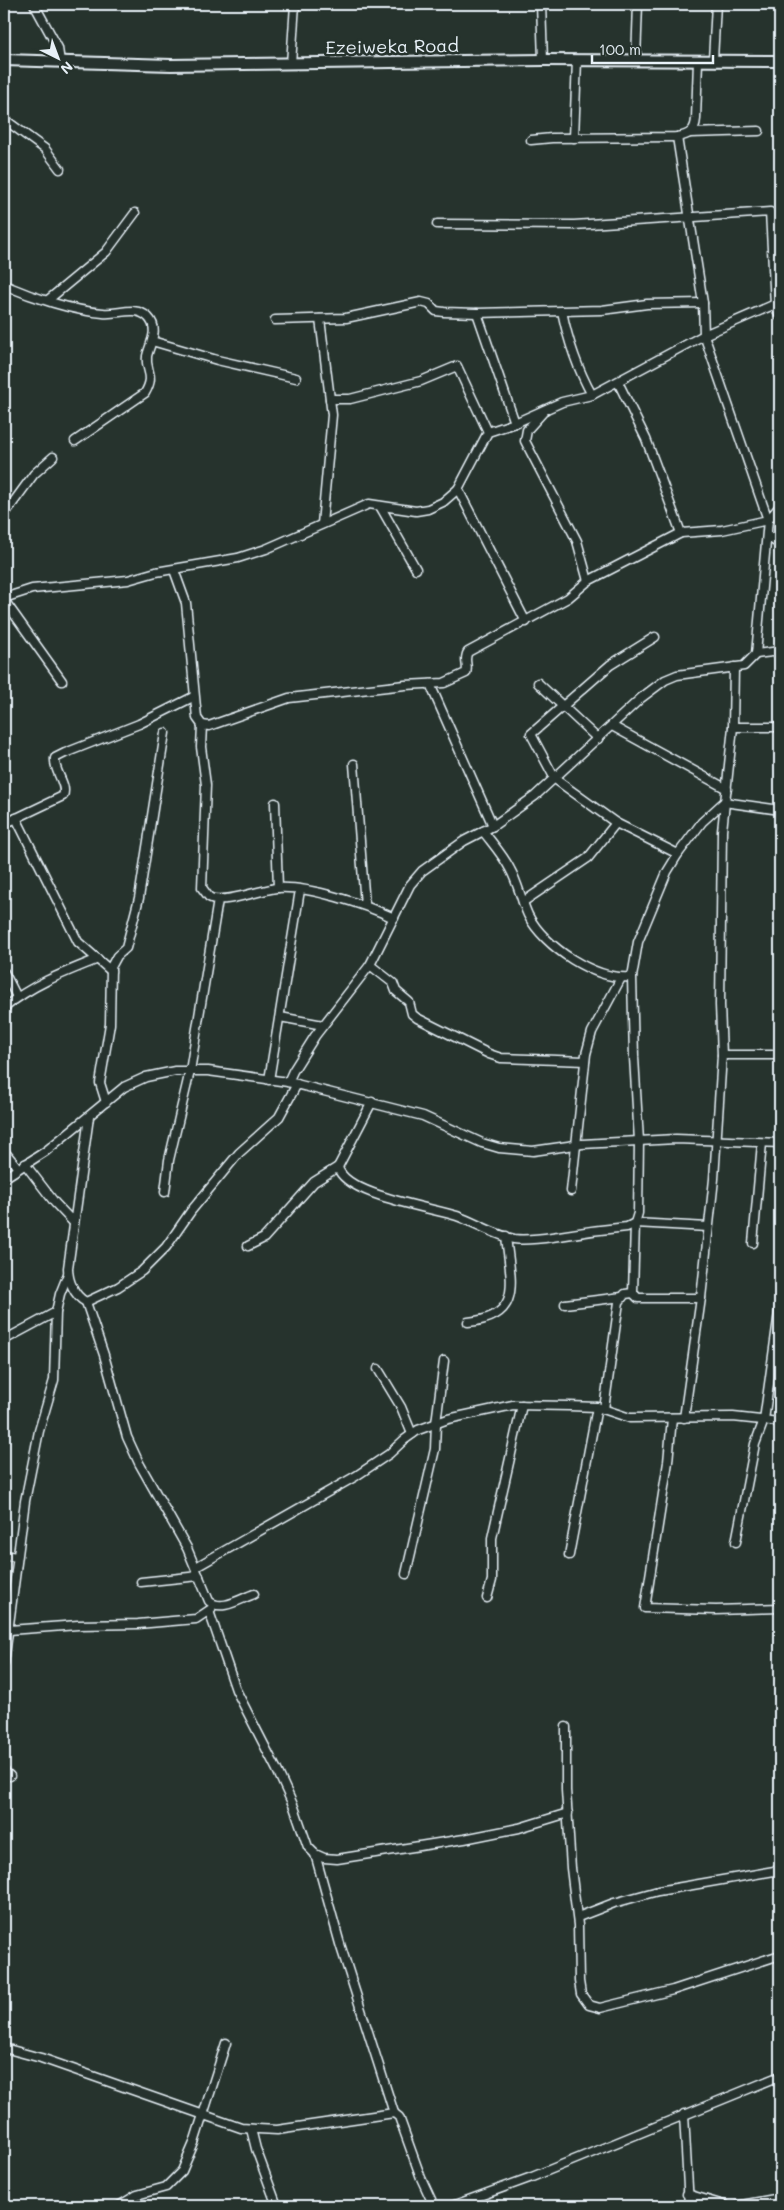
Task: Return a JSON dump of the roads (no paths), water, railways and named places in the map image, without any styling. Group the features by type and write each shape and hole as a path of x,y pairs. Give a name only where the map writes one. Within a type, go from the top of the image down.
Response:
{"main road":[{"name":"Ezeiweka Road","path":"4,60 291,64 543,60 780,61"}],"street":[{"path":"34,4 58,48 60,62"},
{"path":"291,64 295,4"},
{"path":"541,4 543,60"},
{"path":"636,60 638,4"},
{"path":"714,60 716,4"},
{"path":"574,138 577,60"},
{"path":"690,133 695,127 696,118 698,60"},
{"path":"4,119 45,149 60,170"},
{"path":"531,140 677,137 690,133 759,131"},
{"path":"677,137 702,303 704,335 768,520 756,654"},
{"path":"437,224 552,223 574,225 770,212 780,317"},
{"path":"48,300 106,252 135,213"},
{"path":"4,285 34,297 100,313 140,312 148,317 153,325 154,332 147,358 151,383 145,393 75,441"},
{"path":"275,320 361,316 421,302 429,304 436,311 477,313 602,310 648,304 702,303"},
{"path":"62,681 4,599 32,589 110,583 156,572 238,558 266,549 369,504 416,511 428,509 443,502 458,489 488,432 515,423 548,407 592,395 704,335 778,304"},
{"path":"562,311 572,353 592,395"},
{"path":"477,313 515,423"},
{"path":"320,319 332,415 322,524"},
{"path":"152,341 218,360 296,378"},
{"path":"330,399 350,399 421,381 457,366 488,432"},
{"path":"618,382 646,439 681,533"},
{"path":"548,407 527,430 525,441 577,541 588,580"},
{"path":"4,515 34,474 53,456"},
{"path":"458,489 526,622"},
{"path":"380,506 416,569"},
{"path":"174,570 186,603 197,718 202,724 209,726 289,698 444,683 462,676 468,669 466,658 468,652 568,598 588,580 681,533 722,530 768,520 780,506"},
{"path":"768,536 780,545"},
{"path":"655,637 610,665 531,734 555,779 616,823 678,854"},
{"path":"288,1082 323,1025 370,965 410,885 422,872 464,841 493,826 535,796 665,680 678,675 744,666 756,654 780,651"},
{"path":"684,1418 701,1298 717,1141 722,1055 720,1005 722,831 733,728 734,667"},
{"path":"430,684 493,826"},
{"path":"538,684 598,739"},
{"path":"4,824 63,796 64,790 54,763 55,758 139,724 194,697"},
{"path":"202,724 201,747 206,785 202,888 209,896 218,900 278,888 300,890 365,905 394,918"},
{"path":"612,726 727,789"},
{"path":"733,728 780,727"},
{"path":"106,1102 100,1083 110,1024 111,971 113,963 128,943 129,932 139,898 165,733"},
{"path":"354,764 365,905"},
{"path":"724,802 780,810"},
{"path":"701,1298 638,1298 633,1293 635,1223 638,1213 639,1141 632,977 638,942 667,872 702,822 724,802"},
{"path":"275,803 278,888"},
{"path":"16,818 78,942 111,971"},
{"path":"523,902 588,858 616,823"},
{"path":"483,831 510,869 528,916 544,938 561,952 588,968 621,978 632,977"},
{"path":"270,1080 300,890"},
{"path":"165,1192 169,1160 190,1071 218,900"},
{"path":"4,1008 17,997 56,976 98,959"},
{"path":"370,965 393,982 396,991 409,1002 412,1014 417,1018 489,1054 501,1058 584,1061"},
{"path":"4,972 17,997"},
{"path":"571,1191 578,1144 584,1061 592,1032 621,978"},
{"path":"280,1017 323,1025"},
{"path":"722,1055 780,1055"},
{"path":"4,1178 46,1151 124,1087 146,1078 175,1071 208,1071 297,1084 423,1116 482,1143 499,1148 533,1151 578,1144 676,1139 780,1144"},
{"path":"86,1302 118,1287 142,1271 158,1255 239,1152 279,1117 297,1084"},
{"path":"248,1246 264,1238 314,1182 338,1167 372,1102"},
{"path":"4,1663 25,1500 39,1431 54,1380 56,1312 60,1294 68,1274 89,1117"},
{"path":"753,1243 762,1143"},
{"path":"4,1151 22,1166 74,1223"},
{"path":"338,1167 342,1175 363,1189 389,1200 421,1206 456,1216 513,1239 530,1240 627,1226 635,1223 708,1227"},
{"path":"468,1322 486,1320 503,1310 507,1304 511,1288 506,1236"},
{"path":"68,1274 80,1299 86,1302 104,1355 127,1437 139,1463 196,1567 209,1601 236,1690 281,1778 294,1807 308,1847 314,1854 337,1935 394,2113 399,2117 434,2206"},
{"path":"569,1555 600,1408 619,1302 625,1294 633,1293"},
{"path":"565,1304 622,1298"},
{"path":"736,1542 753,1453 764,1420 780,1305"},
{"path":"4,1340 56,1312"},
{"path":"406,1574 435,1449 436,1423 444,1361"},
{"path":"378,1369 401,1406 412,1434"},
{"path":"196,1567 356,1476 389,1454 412,1434 436,1423 504,1407 522,1405 600,1408 630,1418 734,1417 780,1422"},
{"path":"487,1598 492,1580 492,1538 522,1405"},
{"path":"672,1418 668,1462 645,1608 716,1610 780,1608"},
{"path":"4,1555 17,1557"},
{"path":"140,1582 199,1576"},
{"path":"9,1630 78,1625 138,1624 196,1619 211,1608 222,1606 254,1594"},
{"path":"566,1727 571,1868 578,1917 581,1994 589,2005 600,2008 673,1990 780,1955"},
{"path":"314,1854 324,1858 337,1859 501,1831 568,1813"},
{"path":"578,1917 614,1903 658,1891 780,1870"},
{"path":"119,2206 137,2195 166,2187 177,2178 187,2160 226,2043"},
{"path":"4,2048 41,2058 241,2128 277,2130 394,2113"},
{"path":"452,2206 532,2177 780,2076"},
{"path":"684,2114 689,2206"},
{"path":"251,2129 256,2149 277,2206"},
{"path":"688,2194 727,2206"},
{"path":"736,2206 780,2198"}]}
